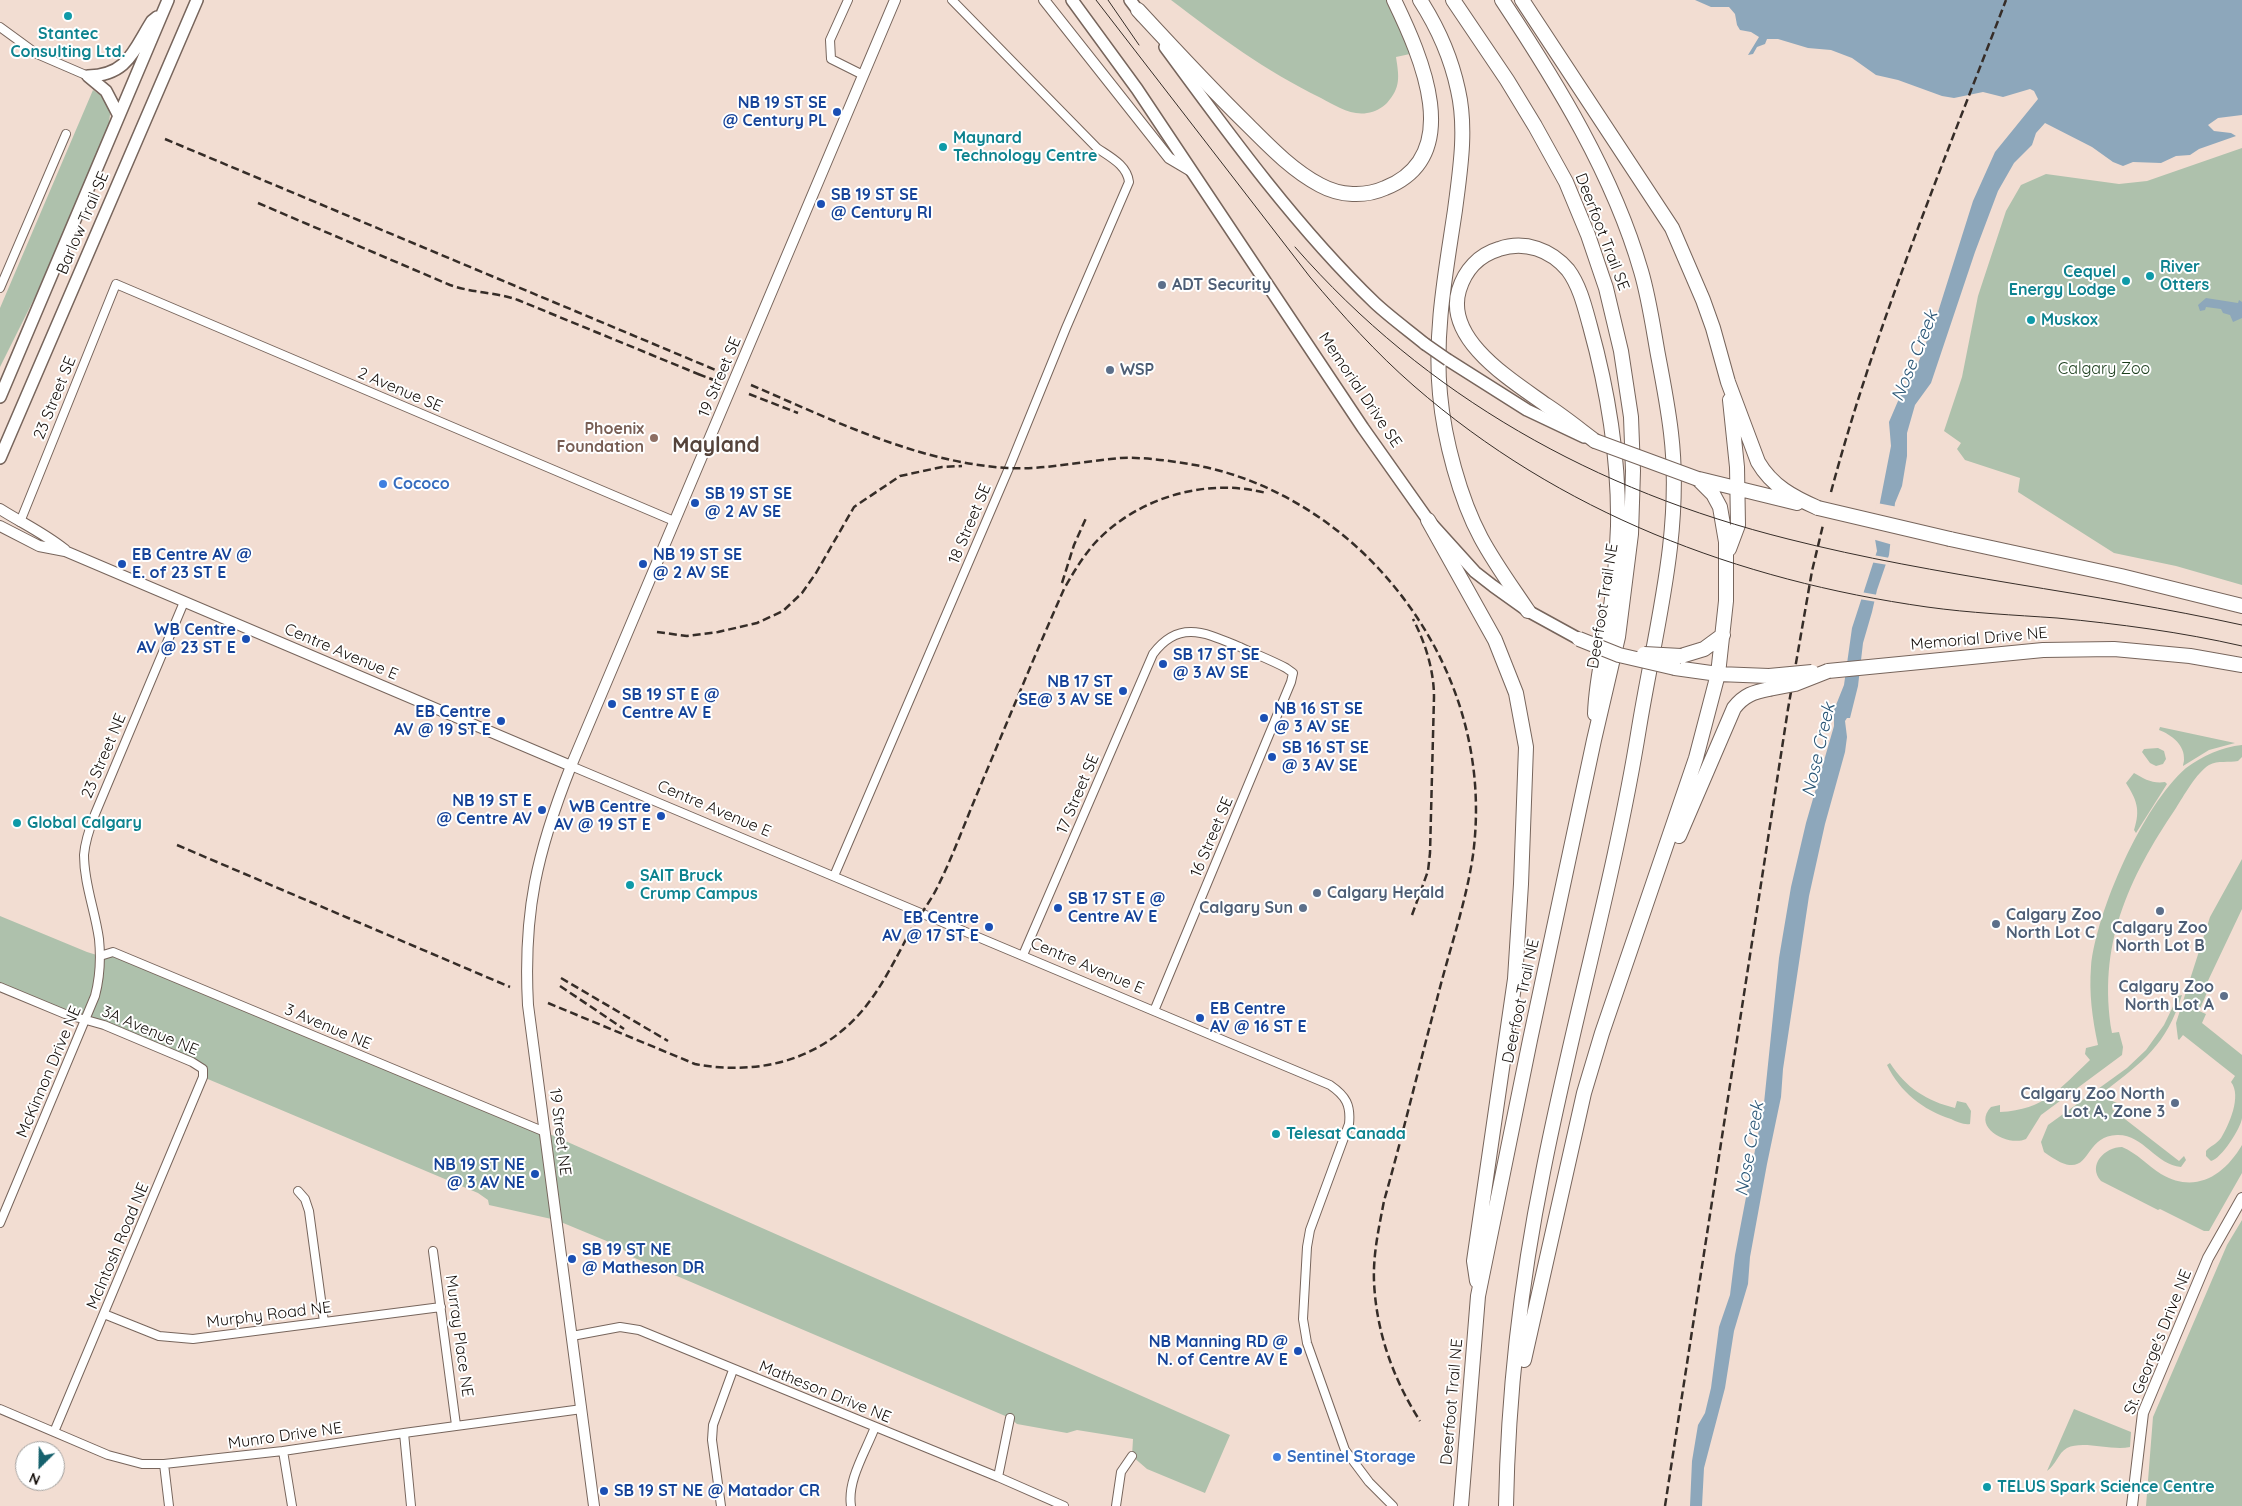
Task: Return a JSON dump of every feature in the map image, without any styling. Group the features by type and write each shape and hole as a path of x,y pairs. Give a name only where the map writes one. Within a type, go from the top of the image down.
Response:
{"highway":[{"path":"1134,5 1216,94 1283,160 1329,190 1349,194 1365,194 1384,189 1409,175 1427,150 1433,121 1428,91 1419,57 1413,39 1394,0"},
{"path":"1420,0 1435,23 1447,52 1458,91 1461,114 1460,165 1441,304 1438,368 1442,410 1454,464 1470,515 1482,540 1528,611"},
{"name":"Deerfoot Trail SE","path":"1452,0 1507,80 1548,149 1576,206 1598,262 1613,315 1627,382 1632,436 1633,506"},
{"name":"Deerfoot Trail SE","path":"1502,0 1565,102 1597,162 1636,255 1651,316 1672,433 1673,506 1662,610 1636,749 1608,891 1543,1173 1522,1297 1508,1446"},
{"path":"1522,0 1630,161 1672,228 1710,318 1728,382 1758,462 1765,473 1780,489 1818,508"},
{"path":"1594,740 1596,691 1611,606 1618,525 1617,471 1610,418 1600,364 1579,290 1569,271 1543,250 1526,246 1505,247 1486,254 1477,261 1464,278 1457,299 1458,312 1466,334 1496,368 1595,441 1698,479 1738,490 2121,576 2242,606"},
{"path":"1727,554 1738,525 1738,490 1728,382"},
{"path":"1506,1506 1508,1446 1527,1344 1584,1093 1602,1033 1696,758 1718,674 1723,635 1727,554 1724,520 1713,494 1698,479"},
{"name":"Deerfoot Trail NE","path":"1461,1506 1478,1296 1594,740 1618,638 1628,570 1633,506"},
{"path":"1428,520 1495,640 1516,693 1526,747 1515,979 1474,1261 1478,1296"},
{"path":"1678,662 1704,649 1723,635"},
{"name":"Memorial Drive SE","path":"1579,639 1619,654 1678,662 1718,674"},
{"name":"Memorial Drive NE","path":"1769,682 1795,684 1828,671 2043,650 2114,649 2190,656 2242,665"},
{"path":"1718,674 1769,682"},
{"path":"1630,955 1722,732 1734,708 1741,699 1769,682"}],"main road":[{"name":"Barlow Trail SE","path":"0,397 168,0"},
{"name":"Barlow Trail SE","path":"0,458 197,0"},
{"name":"Memorial Drive SE","path":"1072,0 1137,89 1363,428 1428,520 1475,572 1528,611 1579,639"},
{"path":"1134,5 1230,135 1314,237 1375,303 1424,344 1527,410 1565,429 1595,441"},
{"path":"88,76 101,76 114,72 123,66 152,21 163,13"},
{"path":"88,76 106,91 119,116"}],"street":[{"path":"848,0 830,40 831,59 863,75"},
{"name":"19 Street SE","path":"571,766 895,0"},
{"name":"18 Street SE","path":"834,876 1129,182 1128,173 1122,166 1097,148 952,0"},
{"path":"1044,0 1170,158 1192,172"},
{"path":"0,27 37,54 88,76"},
{"path":"0,288 66,134"},
{"name":"2 Avenue SE","path":"116,284 674,521"},
{"name":"23 Street SE","path":"20,522 116,284"},
{"name":"Centre Avenue E","path":"0,509 20,522 44,533 66,551"},
{"name":"Centre Avenue E","path":"0,526 39,546 66,551 571,766 1023,954 1330,1085 1347,1100 1351,1112 1349,1124 1310,1230 1307,1247 1304,1324 1312,1360 1346,1450 1369,1482 1392,1506"},
{"name":"23 Street NE","path":"100,956 98,937 84,870 87,836 184,602"},
{"name":"17 Street SE","path":"1023,954 1148,663 1159,646 1169,637 1195,631 1210,635 1277,664 1293,673"},
{"name":"16 Street SE","path":"1154,1011 1288,691 1293,673"},
{"name":"19 Street NE","path":"571,766 549,824 532,888 526,969 528,1005 594,1506"},
{"name":"3 Avenue NE","path":"100,956 113,952 545,1132"},
{"name":"McKinnon Drive NE","path":"0,1223 86,1020 97,990 100,956"},
{"name":"3A Avenue NE","path":"0,988 65,1014 128,1035 192,1062 203,1069"},
{"name":"McIntosh Road NE","path":"54,1432 203,1077 203,1069"},
{"path":"298,1192 305,1199 309,1210 324,1322"},
{"name":"St. George's Drive NE","path":"2132,1506 2143,1413 2208,1258 2242,1198"},
{"name":"Murray Place NE","path":"433,1251 456,1425"},
{"name":"Murphy Road NE","path":"104,1314 159,1336 193,1339 441,1307"},
{"name":"Matheson Drive NE","path":"572,1336 620,1326 639,1330 998,1477 1064,1506"},
{"path":"721,1506 712,1440 713,1425 733,1370"},
{"name":"Munro Drive NE","path":"0,1409 108,1455 142,1464 164,1464 283,1451 404,1432 582,1409"},
{"path":"998,1477 1010,1418"},
{"path":"851,1506 850,1498 853,1482 875,1427"},
{"path":"404,1432 412,1506"},
{"path":"283,1451 292,1506"},
{"path":"1116,1506 1121,1472 1132,1456"},
{"path":"164,1464 169,1506"}],"green space":[{"path":"1171,0 1387,0 1410,54 1396,57 1398,82 1395,92 1387,103 1373,112 1355,113 1331,104 1262,65"},
{"path":"93,90 106,99 111,107 108,130 35,297 0,367 0,308"},
{"name":"Calgary Zoo","path":"2242,148 2242,585 2176,566 2114,553 2018,492 2020,478 1965,460 1957,449 1961,443 1944,431 1962,377 1978,296 2006,211 2021,185 2046,174 2119,184 2147,181"},
{"path":"2160,727 2235,743 2209,750 2183,766 2184,755 2180,745 2169,735 2159,730"},
{"path":"2242,745 2242,757 2238,761 2212,763 2204,768 2186,791 2144,861 2120,914 2113,942 2109,971 2108,1001 2112,1033 2119,1032 2123,1047 2122,1055 2041,1115 2026,1139 2019,1141 2011,1140 1995,1134 1986,1122 1986,1115 1991,1107 2000,1105 2000,1112 2016,1110 2029,1107 2051,1096 2090,1060 2085,1054 2086,1048 2098,1045 2090,986 2095,944 2102,918 2124,861 2154,807 2170,785 2186,768 2205,756"},
{"path":"2158,748 2164,751 2166,759 2163,764 2156,766 2150,763 2142,752 2144,749"},
{"path":"2134,773 2149,781 2165,782 2167,784 2136,833 2134,830 2137,816 2136,805 2126,783"},
{"path":"2242,859 2242,909 2206,985 2209,988 2199,1011 2206,1014 2202,1023 2242,1055 2241,1123 2225,1149 2211,1161 2206,1156 2206,1151 2218,1142 2227,1126 2235,1102 2234,1088 2231,1082 2235,1076 2183,1035 2179,1040 2176,1023 2210,917"},
{"path":"0,916 87,952 100,956 113,952 545,1132 1230,1435 1205,1493 1147,1469 1132,1456 1133,1439 1077,1430 1067,1433 1017,1424 1010,1418 630,1256 621,1247 556,1220 489,1205 488,1200 478,1193 203,1077 203,1069 192,1062 0,987"},
{"path":"2182,995 2176,1013 2161,1040 2142,1061 2104,1092 2110,1100 2117,1103 2112,1109 2179,1161 2184,1156 2186,1160 2181,1167 2164,1161 2134,1139 2117,1135 2105,1138 2097,1143 2085,1158 2079,1163 2071,1165 2060,1162 2044,1152 2041,1142 2048,1125 2127,1068 2146,1050 2164,1025 2178,996"},
{"path":"1890,1063 1903,1080 1935,1102 1955,1108 1957,1101 1966,1103 1971,1111 1970,1124 1960,1123 1931,1111 1913,1099 1892,1075 1887,1065"},
{"path":"2242,1145 2242,1173 2209,1231 2204,1231 2160,1209 2158,1210 2101,1181 2097,1175 2097,1163 2100,1158 2110,1150 2122,1147 2161,1174 2174,1180 2197,1182 2208,1179 2227,1165"},
{"path":"2242,1220 2242,1506 2146,1506 2153,1417 2227,1245"},
{"path":"2074,1409 2131,1432 2130,1447 2114,1448 2081,1445 2067,1448 2047,1471"}],"water":[{"path":"1695,0 2242,0 2242,115 2218,118 2208,125 2214,131 2231,133 2236,136 2199,149 2190,155 2176,156 2161,163 2133,162 2123,166 2113,162 2092,147 2045,123 2036,133 2032,145 2014,163 1998,191 1975,252 1931,383 1915,405 1907,433 1907,456 1902,486 1895,503 1889,555 1877,590 1863,643 1858,686 1850,718 1847,718 1845,721 1847,737 1845,752 1825,824 1809,896 1783,1069 1781,1097 1750,1257 1748,1284 1734,1331 1725,1388 1704,1468 1702,1506 1690,1506 1692,1461 1698,1425 1705,1413 1711,1388 1719,1327 1730,1295 1735,1255 1764,1103 1779,958 1791,887 1806,823 1834,726 1834,710 1844,685 1852,628 1877,551 1874,533 1891,446 1889,422 1901,394 1912,379 1938,312 1973,201 1995,152 2038,99 2034,91 2030,89 2003,97 1983,92 1954,98 1942,96 1898,80 1876,75 1852,58 1831,50 1808,48 1778,39 1767,39 1765,44 1757,47 1753,54 1748,55 1759,37 1751,32 1740,30 1735,14 1729,7 1711,7"},
{"path":"2206,298 2238,303 2239,300 2242,302 2242,318 2233,322 2230,315 2223,313 2221,309 2206,307 2205,310 2200,311 2198,305"}],"pier":[{"path":"1877,503 1898,507 1893,545 1872,539 1871,524"},
{"path":"1873,555 1890,558 1888,565 1870,562"},
{"path":"1861,592 1878,595 1877,602 1859,599"}],"tram line":[{"path":"1096,0 1310,277 1373,347 1414,386 1470,431 1529,470 1590,505 1654,534 1720,559 1787,579 1856,595 1927,607 2127,626 2242,646"},
{"path":"1108,0 1139,45"},
{"path":"1295,247 1346,301 1400,349 1458,393 1519,431 1582,465 1648,494 1717,519 1788,539 1844,552 1901,564 2186,613 2242,625"}],"railway":[{"path":"1831,492 1849,429 1890,305 2006,0"},
{"path":"165,139 718,371"},
{"path":"258,203 450,285 518,300 703,376"},
{"path":"698,374 714,380"},
{"path":"751,385 876,437 940,457 973,464 1007,468 1050,467 1121,458 1139,458 1195,465 1247,479 1295,502 1340,533 1360,550 1404,599 1426,632 1444,666 1458,702 1468,738 1474,777 1476,815 1473,855 1466,891 1384,1201 1374,1261 1375,1300 1382,1336 1394,1371 1420,1421"},
{"path":"749,394 798,413"},
{"path":"657,632 687,636 718,632 757,623 783,611 802,593 816,573 854,507 900,476 942,467 962,466"},
{"path":"548,1003 695,1064 715,1067 754,1067 774,1064 793,1059 828,1041 855,1019 874,995 937,888 1064,589 1090,549 1111,528 1130,514 1151,503 1173,495 1196,490 1220,488 1266,493"},
{"path":"1062,583 1074,545 1087,516"},
{"path":"1665,1506 1788,709 1812,571 1823,525"},
{"path":"1412,915 1428,871 1430,853 1434,697 1428,656 1413,619"},
{"path":"177,845 510,987"},
{"path":"561,978 668,1041"},
{"path":"560,986 624,1029"}],"place":[{"name":"Stantec Consulting Ltd.","path":"68,16"},
{"name":"NB 19 ST SE @ Century PL","path":"837,112"},
{"name":"Maynard Technology Centre","path":"943,147"},
{"name":"SB 19 ST SE @ Century RI","path":"821,204"},
{"name":"River Otters","path":"2150,276"},
{"name":"Cequel Energy Lodge","path":"2126,281"},
{"name":"ADT Security","path":"1162,285"},
{"name":"Muskox","path":"2031,320"},
{"name":"WSP","path":"1110,370"},
{"name":"Phoenix Foundation","path":"654,438"},
{"name":"Cococo","path":"383,484"},
{"name":"SB 19 ST SE @ 2 AV SE","path":"695,503"},
{"name":"EB Centre AV @ E. of 23 ST E","path":"122,564"},
{"name":"NB 19 ST SE @ 2 AV SE","path":"643,564"},
{"name":"WB Centre AV @ 23 ST E","path":"246,639"},
{"name":"SB 17 ST SE @ 3 AV SE","path":"1163,664"},
{"name":"NB 17 ST SE@ 3 AV SE","path":"1123,691"},
{"name":"SB 19 ST E @ Centre AV E","path":"612,704"},
{"name":"NB 16 ST SE @ 3 AV SE","path":"1264,718"},
{"name":"EB Centre AV @ 19 ST E","path":"501,721"},
{"name":"SB 16 ST SE @ 3 AV SE","path":"1272,757"},
{"name":"NB 19 ST E @ Centre AV","path":"542,810"},
{"name":"WB Centre AV @ 19 ST E","path":"661,816"},
{"name":"Global Calgary","path":"17,823"},
{"name":"SAIT Bruck Crump Campus","path":"630,885"},
{"name":"Calgary Herald","path":"1317,893"},
{"name":"SB 17 ST E @ Centre AV E","path":"1058,908"},
{"name":"Calgary Sun","path":"1303,908"},
{"name":"Calgary Zoo North Lot B","path":"2160,911"},
{"name":"Calgary Zoo North Lot C","path":"1996,924"},
{"name":"EB Centre AV @ 17 ST E","path":"989,927"},
{"name":"Calgary Zoo North Lot A","path":"2224,996"},
{"name":"EB Centre AV @ 16 ST E","path":"1200,1018"},
{"name":"Calgary Zoo North Lot A, Zone 3","path":"2175,1103"},
{"name":"Telesat Canada","path":"1276,1134"},
{"name":"NB 19 ST NE @ 3 AV NE","path":"535,1174"},
{"name":"SB 19 ST NE @ Matheson DR","path":"572,1259"},
{"name":"NB Manning RD @ N. of Centre AV E","path":"1298,1351"},
{"name":"Sentinel Storage","path":"1277,1457"},
{"name":"TELUS Spark Science Centre","path":"1987,1487"},
{"name":"SB 19 ST NE @ Matador CR","path":"604,1491"}],"district":[{"name":"Mayland","path":"716,446"}],"water label":[{"name":"Nose Creek","path":"1915,356"},
{"name":"Nose Creek","path":"1819,750"},
{"name":"Nose Creek","path":"1750,1149"}]}
